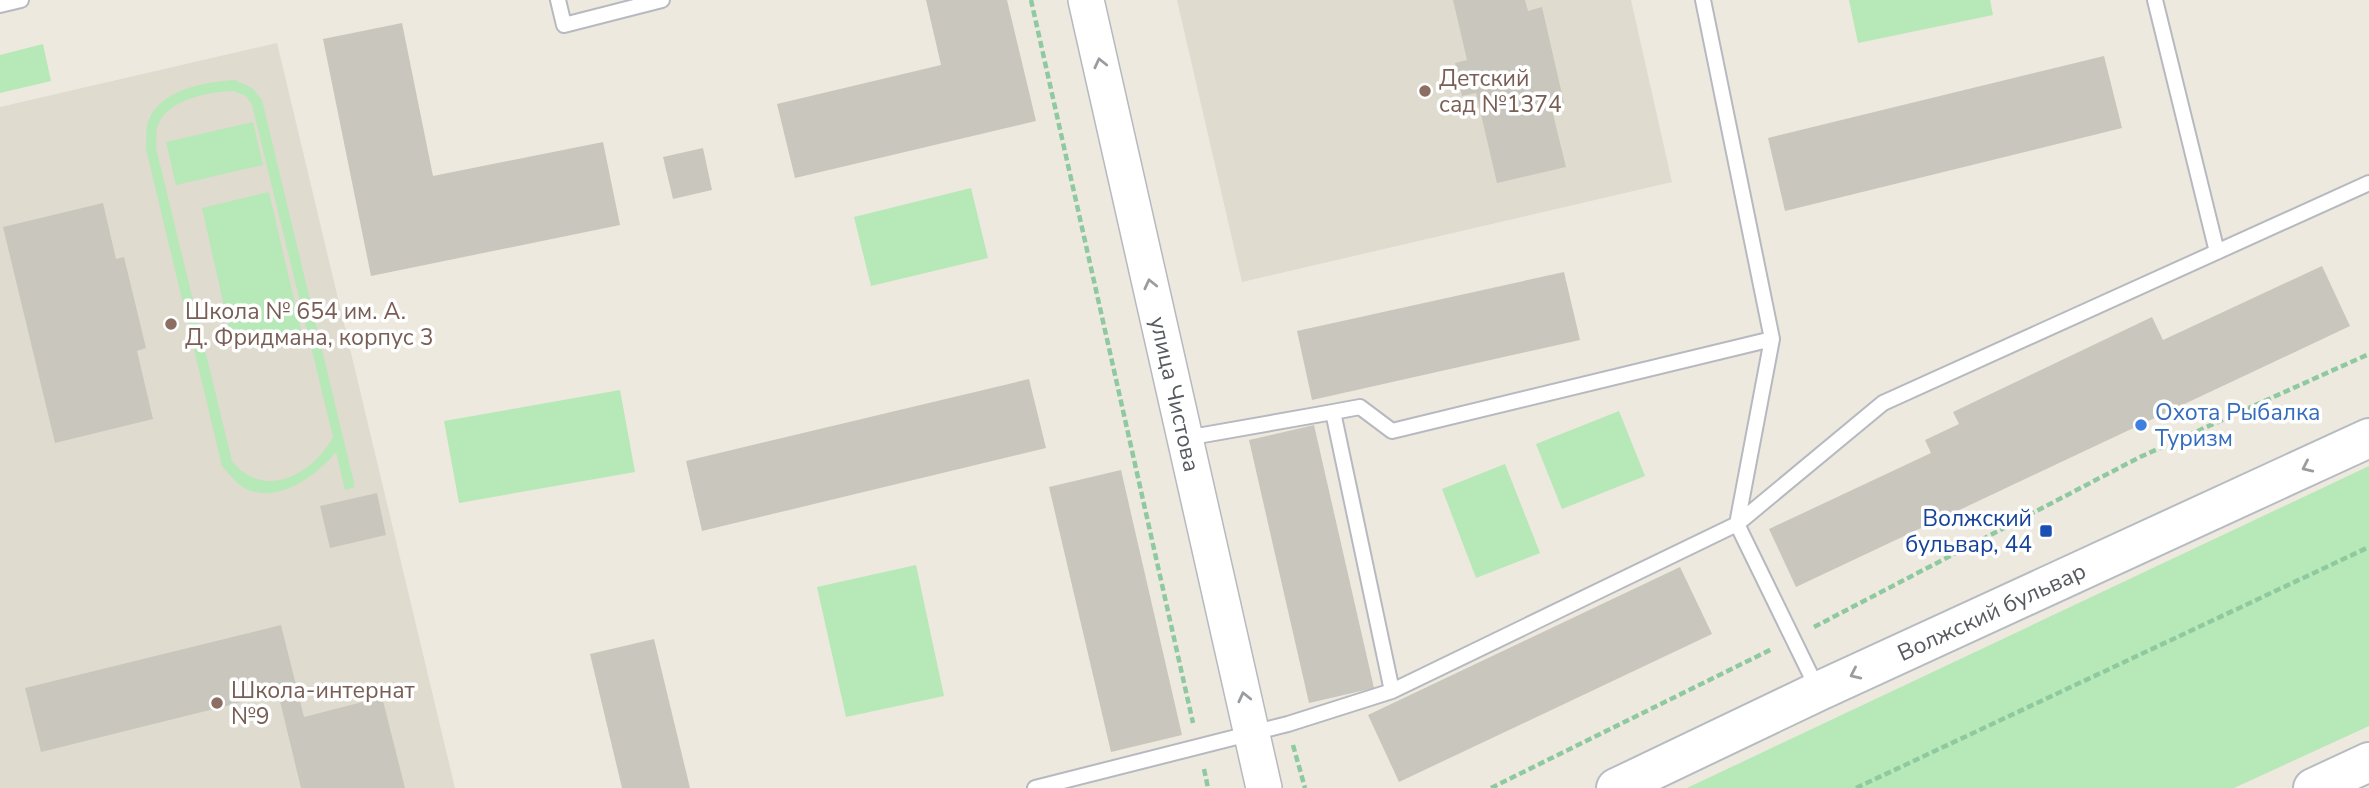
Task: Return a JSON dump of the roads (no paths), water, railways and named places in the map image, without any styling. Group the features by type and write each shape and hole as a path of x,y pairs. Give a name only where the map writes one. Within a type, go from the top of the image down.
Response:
{"main road":[{"name":"Волжский бульвар","path":"1616,788 1819,691 2369,438"},
{"path":"2313,788 2369,762"}],"street":[{"name":"улица Чистова","path":"1086,0 1264,788"}],"lane":[{"path":"0,5 21,0"},
{"path":"558,0 564,25 662,0"},
{"path":"1703,0 1772,339 1737,524 1819,691"},
{"path":"2155,0 2217,252"},
{"path":"1035,788 1252,733 1392,691 1737,524 1883,403 2369,183"},
{"path":"1185,438 1360,407 1392,431 1772,339"},
{"path":"1333,412 1392,691"}],"place":[{"name":"Детский сад №1374","path":"1425,91"},
{"name":"Школа № 654 им. А. Д. Фридмана, корпус 3","path":"171,324"},
{"name":"Охота Рыбалка Туризм","path":"2141,425"},
{"name":"Волжский бульвар, 44","path":"2046,531"},
{"name":"Школа-интернат №9","path":"217,703"}]}
